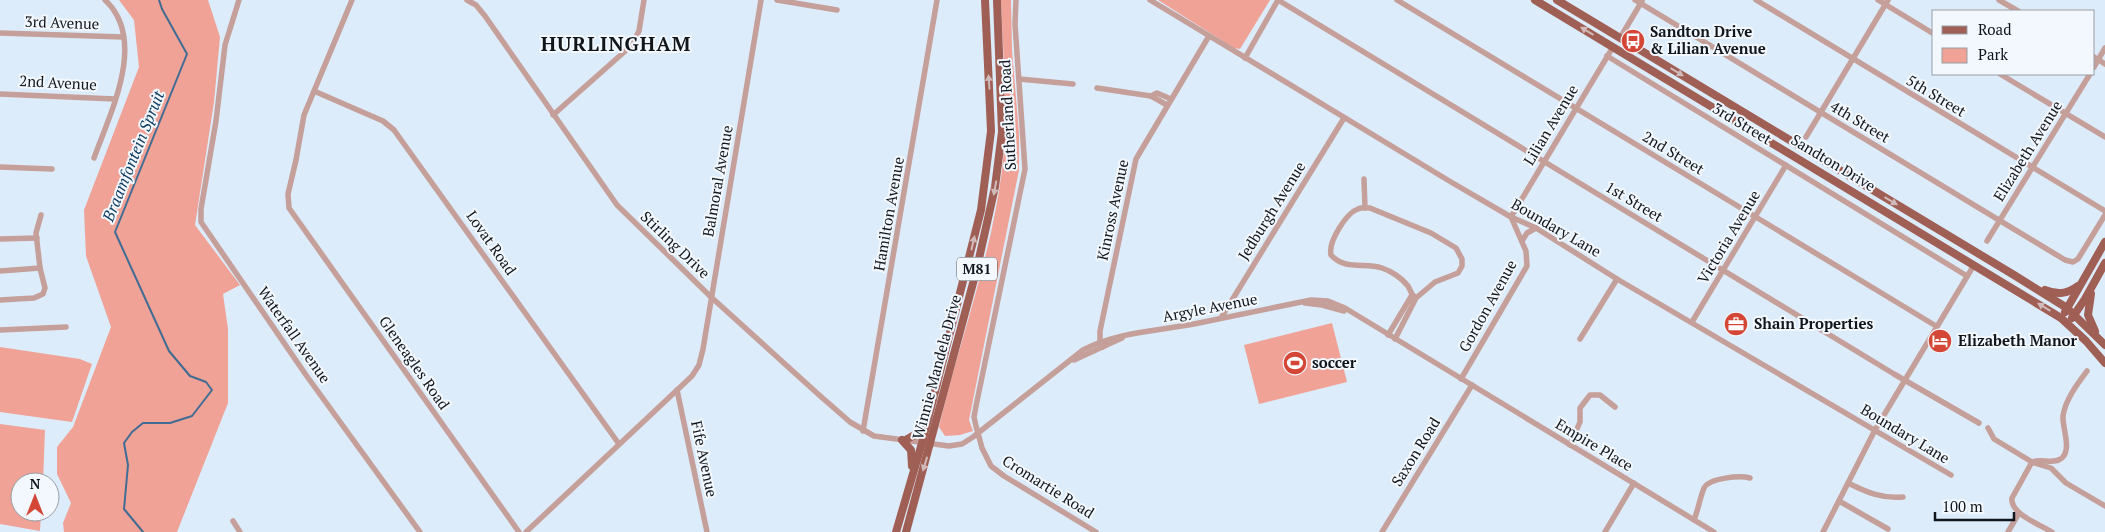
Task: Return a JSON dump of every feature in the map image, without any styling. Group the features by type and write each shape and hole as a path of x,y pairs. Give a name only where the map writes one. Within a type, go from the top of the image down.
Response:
{"main road":[{"name":"Winnie Mandela Drive","path":"896,532 922,443 968,264 985,182 991,131 985,0"},
{"name":"Winnie Mandela Drive","path":"906,532 990,217 1000,161 1002,111 997,0"},
{"name":"Sandton Drive","path":"1535,0 2064,320 2105,363"},
{"name":"Sandton Drive","path":"1557,0 2068,308 2105,344"},
{"path":"2064,320 2068,308 2105,242"},
{"path":"2064,320 2075,314 2105,263"},
{"path":"2097,335 2088,315 2092,292 2099,274"},
{"path":"2014,275 2054,293 2069,292 2082,282"},
{"path":"912,473 911,450 903,440 925,429"}],"street":[{"path":"94,158 125,65 123,37 118,17 114,9 105,0"},
{"name":"Waterfall Avenue","path":"239,0 224,45 214,135 201,209 202,226 420,532"},
{"path":"314,91 352,0"},
{"name":"Stirling Drive","path":"467,0 478,3 610,198 711,297 818,394 863,431 874,436 931,444"},
{"path":"553,115 632,45 639,31 644,0"},
{"name":"Balmoral Avenue","path":"526,532 692,376 699,365 761,0"},
{"path":"777,0 837,10"},
{"name":"Hamilton Avenue","path":"863,431 937,0"},
{"name":"Sutherland Road","path":"978,433 974,422 976,406 1024,170 1015,24 1016,0"},
{"name":"Boundary Lane","path":"1150,0 1344,118 1511,217 1536,228 1617,279 1950,476"},
{"path":"1245,58 1278,0"},
{"name":"1st Street","path":"1278,0 1724,271 1979,423"},
{"name":"2nd Street","path":"1397,0 1936,326"},
{"name":"5th Street","path":"1756,0 2105,213"},
{"path":"1878,0 1887,2 1932,33"},
{"path":"1999,0 2016,10"},
{"path":"1620,38 1639,1"},
{"name":"4th Street","path":"1639,1 2065,260 2073,262 2080,255 2105,213"},
{"path":"1806,137 1887,2"},
{"name":"3rd Avenue","path":"0,33 123,37"},
{"name":"Kinross Avenue","path":"1102,345 1104,314 1133,168 1142,148 1209,36"},
{"name":"Lilian Avenue","path":"1511,217 1613,47"},
{"path":"2105,48 2096,59 2105,64"},
{"name":"3rd Street","path":"1607,56 1967,276"},
{"path":"2002,75 2105,137"},
{"name":"Elizabeth Avenue","path":"1987,241 2089,75"},
{"path":"1019,79 1073,84"},
{"path":"1097,88 1151,96 1157,93 1169,102"},
{"name":"Gleneagles Road","path":"314,91 302,126 288,194 289,208 519,532"},
{"name":"Lovat Road","path":"314,91 383,121 394,130 619,444"},
{"name":"2nd Avenue","path":"0,94 115,99"},
{"name":"Jedburgh Avenue","path":"1221,318 1344,118"},
{"name":"Victoria Avenue","path":"1692,322 1786,165"},
{"path":"0,167 52,169"},
{"path":"1364,179 1365,208"},
{"path":"1388,335 1414,297 1436,282 1458,273 1463,262 1460,252 1451,244 1426,230 1365,208 1354,211 1331,243 1331,255 1338,261 1354,267 1384,269 1402,280 1414,297"},
{"path":"0,300 34,298 43,294 45,288 40,268 37,238 41,215"},
{"name":"Gordon Avenue","path":"1461,379 1525,270 1528,260 1511,217"},
{"path":"1522,241 1527,233 1536,228"},
{"path":"0,239 37,238"},
{"path":"1823,532 1874,430 1974,265"},
{"path":"0,271 40,268"},
{"path":"1580,339 1617,279"},
{"path":"1395,339 1414,297"},
{"name":"Argyle Avenue","path":"931,444 958,445 978,433 1074,360 1083,350 1124,336 1300,302 1322,300 1340,305 1461,379"},
{"path":"0,330 66,327"},
{"path":"2032,462 2058,460 2065,454 2065,407 2087,371"},
{"name":"Empire Place","path":"1461,379 1714,532"},
{"name":"Saxon Road","path":"1382,532 1472,385"},
{"name":"Fife Avenue","path":"677,390 706,532"},
{"path":"1570,445 1580,422 1580,408 1590,395 1600,395 1615,407"},
{"path":"1988,428 1994,439 2032,462 2051,468 2066,483 2105,506"},
{"name":"Cromartie Road","path":"978,433 985,455 997,471 1096,532"},
{"path":"2032,462 2012,498 2012,504 2018,513 2052,532"},
{"path":"1694,520 1704,489 1708,484 1737,475 1750,478"},
{"path":"1605,532 1634,483"},
{"path":"1848,483 1866,492 1880,496 1903,497"},
{"path":"1838,502 1888,529"},
{"path":"2008,532 2018,513"},
{"path":"233,521 239,530"}],"green space":[{"path":"119,0 208,0 220,37 214,102 195,225 240,285 223,294 228,329 228,403 177,532 64,532 63,523 71,503 60,480 60,472 57,472 57,447 73,427 111,327 86,256 84,210 139,67 134,20"},
{"path":"1001,0 1011,0 1012,50 1019,134 1019,170 969,420 973,431 960,435 945,436 939,427 983,268 1002,170 1005,107"},
{"path":"1158,0 1270,0 1240,49 1234,48"},
{"name":"soccer","path":"1332,323 1347,382 1259,404 1244,345"},
{"path":"0,347 80,359 92,364 72,422 0,412"},
{"path":"0,424 45,430 43,472 10,472 10,522 40,522 40,531 0,524"}],"waterway":[{"name":"Braamfontein Spruit","path":"143,532 124,509 128,465 124,443 132,432 143,423 170,423 192,416 212,390 206,382 190,376 169,351 115,232 187,54 159,0"}],"place":[{"name":"Sandton Drive & Lilian Avenue","path":"1633,41"},
{"name":"Shain Properties","path":"1736,324"},
{"name":"Elizabeth Manor","path":"1940,341"},
{"name":"soccer","path":"1295,363"}],"district":[{"name":"HURLINGHAM","path":"616,44"}]}
